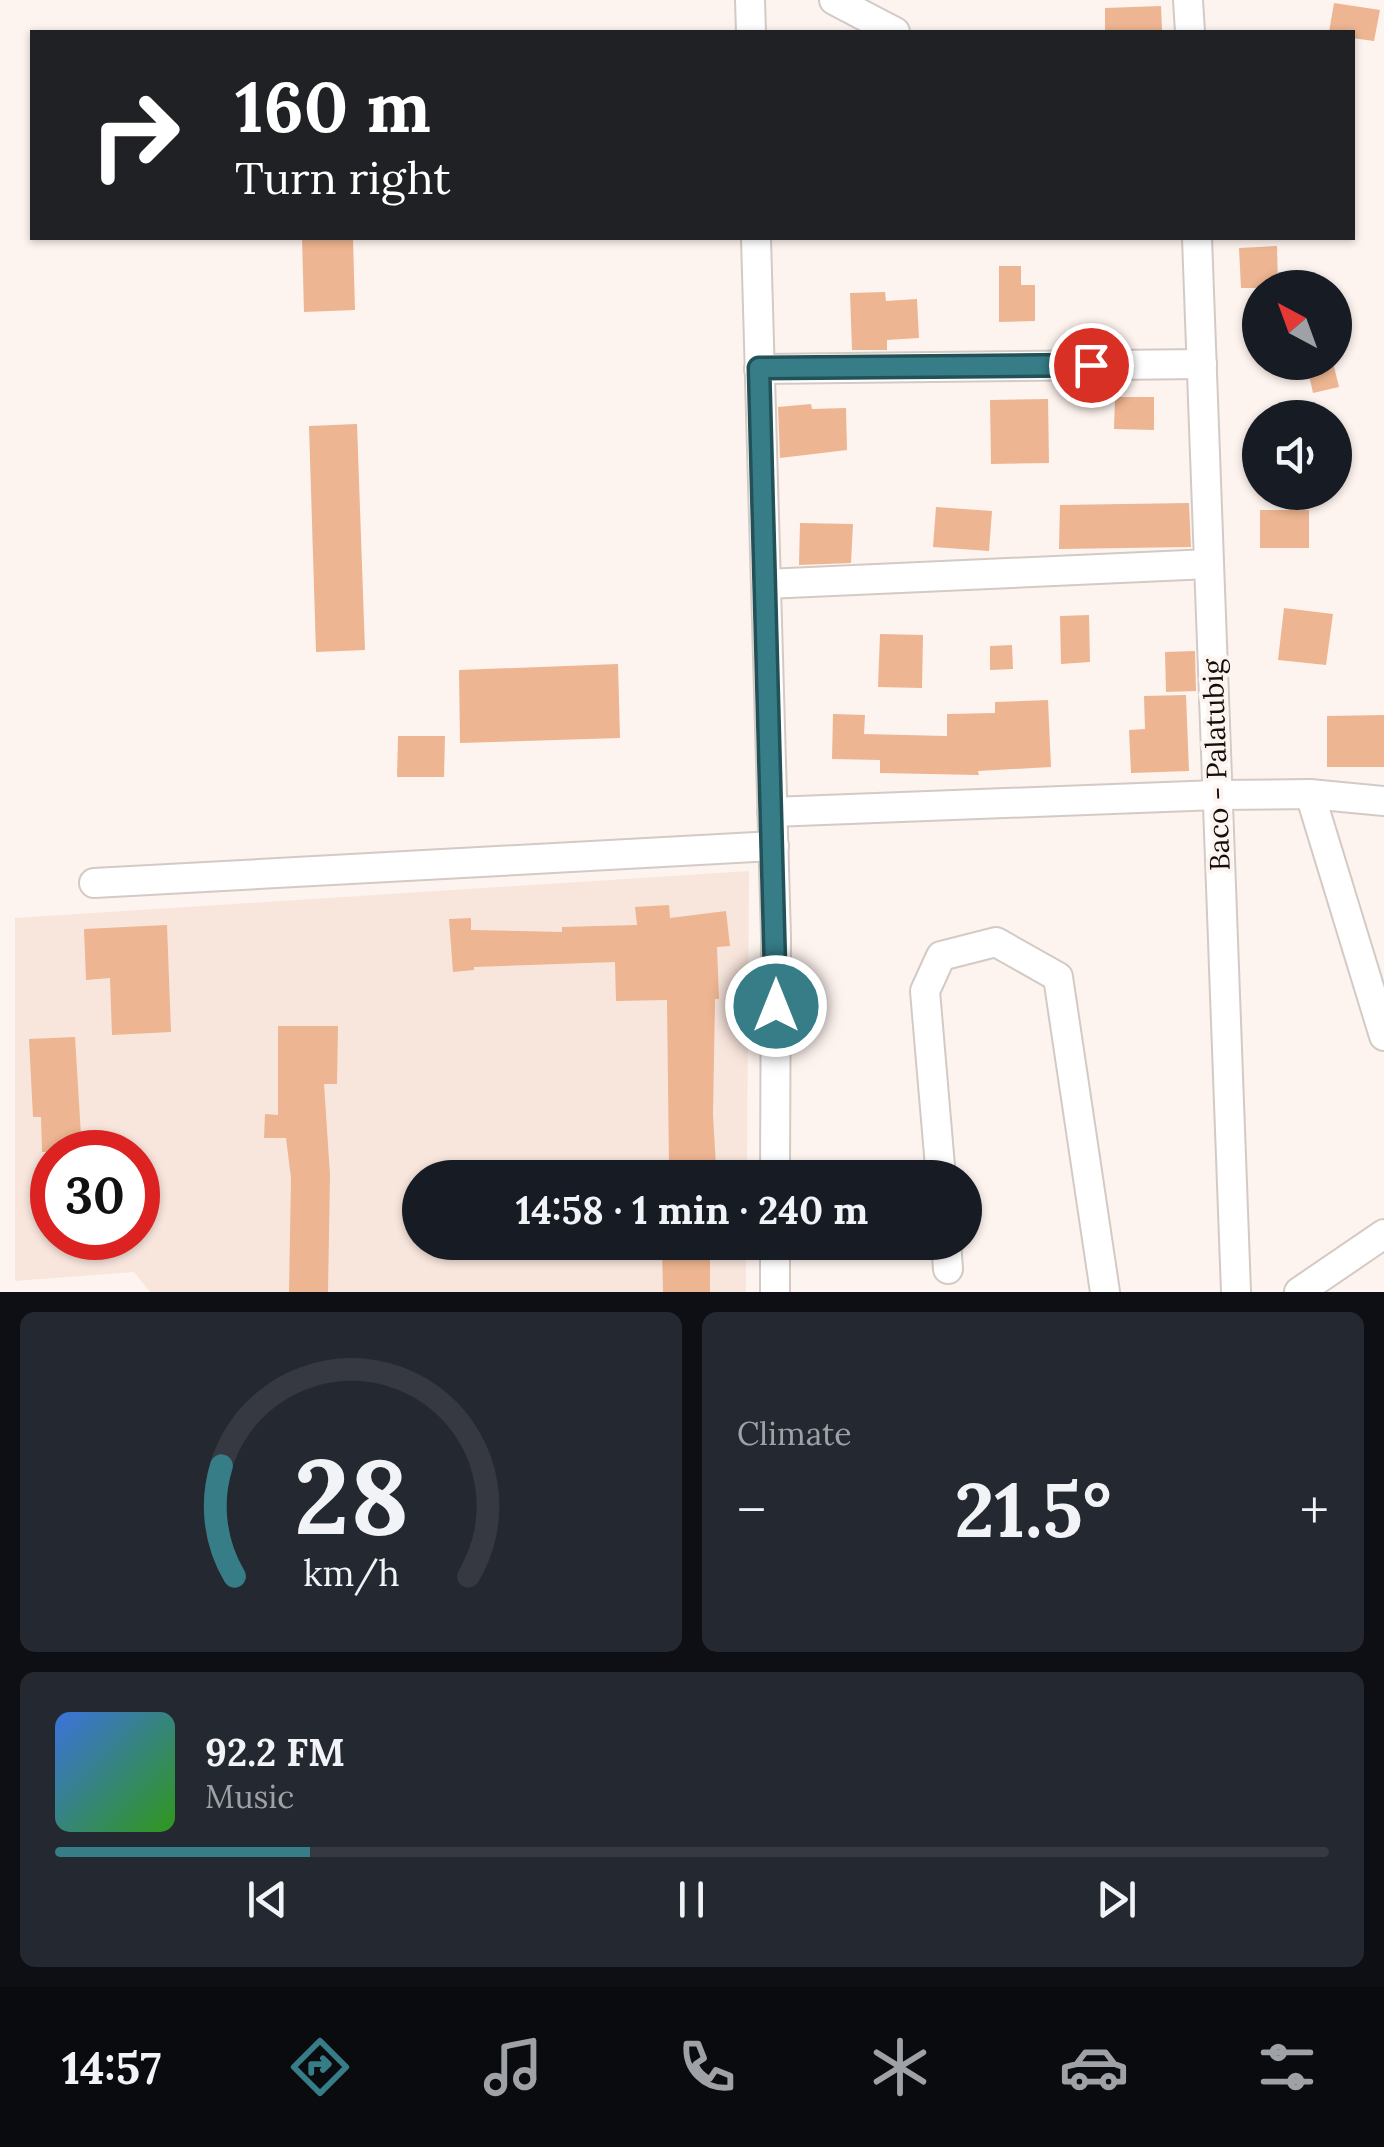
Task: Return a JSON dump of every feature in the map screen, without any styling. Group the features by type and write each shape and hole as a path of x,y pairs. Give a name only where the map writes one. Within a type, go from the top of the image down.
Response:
{"street":[{"path":"750,0 751,30"},
{"path":"834,0 891,30"},
{"path":"1188,0 1190,30"},
{"path":"756,240 774,846 775,1160"},
{"name":"Baco - Palatubig","path":"1197,240 1236,1292"},
{"path":"759,368 1202,364"},
{"path":"766,584 1209,564"},
{"path":"772,812 1218,795 1310,794 1384,801"},
{"path":"1310,794 1384,1036"},
{"path":"94,884 774,846"},
{"path":"939,1160 925,991 941,956 996,942 1058,977 1105,1292"},
{"path":"1299,1292 1384,1234"},
{"path":"775,1260 775,1292"}],"shaded area":[{"path":"749,871 747,1160 402,1160 402,1260 746,1260 746,1292 150,1292 134,1272 15,1281 15,918"}],"building":[{"path":"1334,3 1380,10 1374,41 1355,38 1355,30 1329,30"},
{"path":"1161,6 1162,30 1105,30 1105,8"},
{"path":"302,240 353,240 355,310 304,312"},
{"path":"1277,246 1278,270 1242,270 1241,288 1239,248"},
{"path":"999,266 1021,266 1021,285 1035,285 1035,321 999,322"},
{"path":"885,292 886,301 917,299 919,338 887,340 887,350 852,350 850,293"},
{"path":"1310,380 1337,380 1339,387 1313,393"},
{"path":"1115,397 1154,397 1154,430 1114,429"},
{"path":"1048,399 1049,463 991,464 990,400"},
{"path":"811,404 812,409 846,408 847,450 780,458 778,407"},
{"path":"357,424 365,650 316,652 309,426"},
{"path":"1189,503 1191,547 1059,549 1060,505"},
{"path":"936,507 992,511 989,551 933,547"},
{"path":"1260,510 1309,510 1309,548 1260,548"},
{"path":"800,523 853,524 851,563 799,565"},
{"path":"1284,608 1333,614 1326,665 1278,660"},
{"path":"1089,615 1090,662 1061,664 1060,616"},
{"path":"880,634 923,635 922,688 878,687"},
{"path":"1012,645 1013,669 990,670 990,646"},
{"path":"1195,651 1196,691 1166,692 1165,652"},
{"path":"618,664 620,738 460,743 459,670"},
{"path":"1186,695 1189,771 1131,773 1129,730 1145,729 1144,696"},
{"path":"1048,700 1051,767 978,771 979,775 880,773 880,760 832,759 833,714 865,715 864,734 947,736 947,714 995,713 995,702"},
{"path":"1384,715 1384,767 1327,767 1327,716"},
{"path":"398,736 445,736 444,777 397,777"},
{"path":"669,905 670,918 726,911 730,946 717,947 716,1160 669,1160 667,1000 616,1001 615,962 474,967 453,972 449,919 471,918 471,930 562,932 562,927 637,925 635,907"},
{"path":"167,925 171,1032 112,1035 110,978 86,980 84,929"},
{"path":"278,1026 338,1026 337,1084 324,1084 330,1175 328,1292 289,1292 291,1178 286,1138 264,1138 265,1114 278,1115"},
{"path":"75,1037 81,1130 41,1130 41,1117 33,1117 29,1039"},
{"path":"662,1260 710,1260 710,1292 663,1292"}],"route":[{"path":"776,1006 759,368 1091,365"}]}
